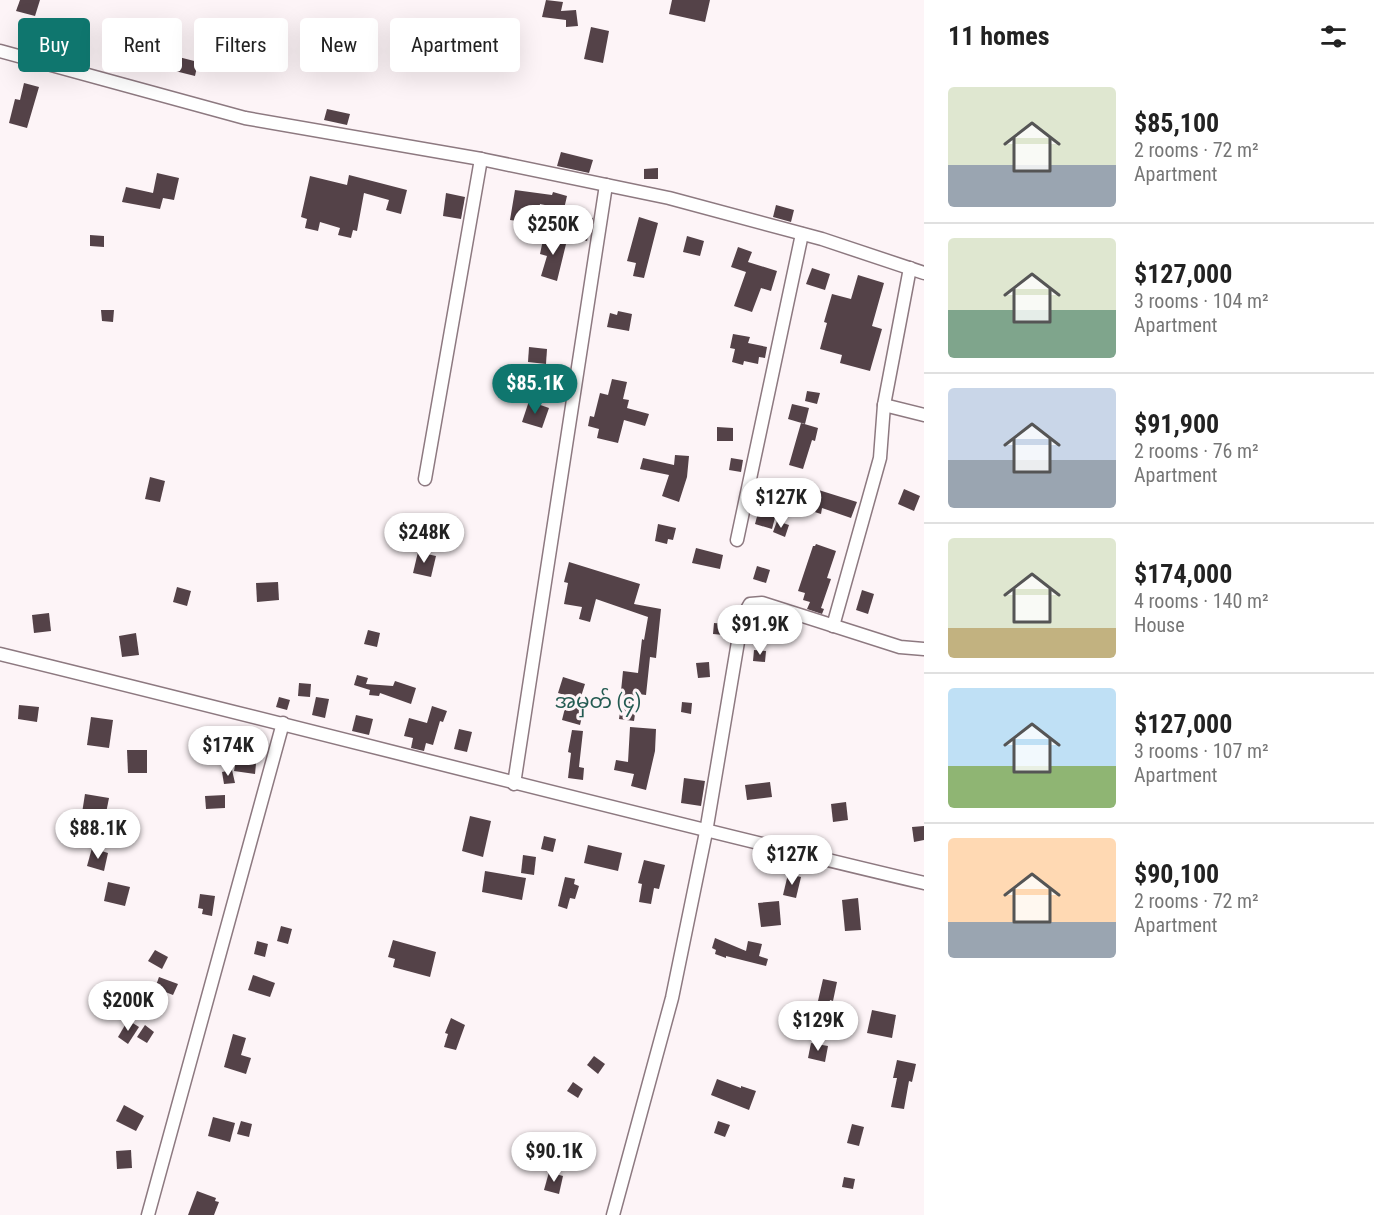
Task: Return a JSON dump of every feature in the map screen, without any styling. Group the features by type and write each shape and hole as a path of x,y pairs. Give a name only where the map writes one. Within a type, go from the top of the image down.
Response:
{"street":[{"path":"0,51 245,118 481,159 669,198 802,234 924,273"},
{"path":"425,479 481,159"},
{"path":"514,784 606,185"},
{"path":"737,540 802,234"},
{"path":"833,626 880,458 884,405 910,268"},
{"path":"884,405 924,415"},
{"path":"613,1215 672,999 706,831 742,618 750,604 762,603 900,647 924,650"},
{"path":"0,654 283,723 514,784 924,883"},
{"path":"148,1215 283,723"}],"building":[{"path":"20,0 40,0 35,16 16,11"},
{"path":"546,0 563,2 561,11 576,10 578,26 566,27 566,20 542,17"},
{"path":"672,0 710,0 705,22 669,14"},
{"path":"591,27 609,31 603,63 584,59"},
{"path":"182,58 194,61 195,76 179,72 182,72"},
{"path":"24,83 39,87 27,128 9,123 15,99 20,100"},
{"path":"327,109 350,114 347,125 324,120"},
{"path":"561,152 593,160 589,173 557,166"},
{"path":"658,168 658,179 644,179 644,169"},
{"path":"157,173 179,178 174,200 163,198 160,209 122,202 126,187 153,193"},
{"path":"349,175 407,190 401,214 386,210 389,200 364,193 357,231 353,230 351,238 338,235 340,228 320,222 318,231 305,228 307,219 301,217 310,176 347,185"},
{"path":"515,190 552,195 553,192 567,196 564,209 540,204 537,224 510,220"},
{"path":"446,193 465,197 461,219 443,216"},
{"path":"776,205 794,210 791,222 773,217"},
{"path":"569,212 593,218 587,241 563,235"},
{"path":"639,217 658,223 644,278 633,276 636,263 627,261"},
{"path":"90,235 104,236 104,247 90,246"},
{"path":"544,235 567,240 557,281 541,276 547,256 540,254"},
{"path":"687,236 704,241 700,256 683,252"},
{"path":"738,247 752,252 748,262 777,271 771,291 761,288 752,312 734,306 746,272 731,267"},
{"path":"812,268 830,274 825,290 806,284"},
{"path":"858,275 884,283 872,326 882,329 870,371 840,363 842,355 820,349 827,323 824,322 832,294 851,299"},
{"path":"101,310 114,310 113,322 102,321"},
{"path":"618,311 632,314 629,331 607,327 610,313 617,315"},
{"path":"733,334 750,337 748,343 767,347 765,358 759,357 758,364 744,361 743,365 732,362 735,349 730,348"},
{"path":"529,347 547,349 546,364 528,362"},
{"path":"612,379 627,382 623,399 629,400 627,408 649,414 645,426 624,420 618,443 597,438 599,429 588,426 590,416 594,417 600,393 608,395"},
{"path":"807,391 820,393 817,404 805,401"},
{"path":"529,401 549,408 542,428 522,422"},
{"path":"792,404 809,408 805,424 788,419"},
{"path":"801,423 818,428 803,469 789,465"},
{"path":"717,427 733,428 733,441 717,441"},
{"path":"675,455 689,456 687,477 679,502 662,496 669,475 640,469 643,458 674,465"},
{"path":"731,458 743,460 741,472 729,470"},
{"path":"150,477 165,481 160,502 145,499"},
{"path":"809,487 857,502 851,518 822,508 821,514 802,508"},
{"path":"904,489 920,496 914,511 898,504"},
{"path":"759,509 776,514 772,529 755,524"},
{"path":"777,521 789,525 785,537 773,532"},
{"path":"658,524 676,528 673,540 668,539 667,544 655,541"},
{"path":"816,544 836,551 827,578 831,579 821,608 824,609 822,614 807,609 810,602 803,600 805,593 798,591 813,546"},
{"path":"696,548 723,555 720,569 692,563"},
{"path":"418,552 436,556 431,577 413,573"},
{"path":"569,562 640,584 634,604 661,609 656,658 650,657 646,695 638,694 634,721 619,719 623,671 638,673 642,639 644,640 648,617 596,599 590,622 579,619 582,607 564,604 568,583 564,582"},
{"path":"757,566 770,570 766,583 753,579"},
{"path":"278,582 279,600 257,602 256,583"},
{"path":"177,587 191,591 187,606 173,602"},
{"path":"862,590 874,594 868,614 856,610"},
{"path":"49,613 51,631 34,633 32,615"},
{"path":"714,623 725,624 724,635 713,634"},
{"path":"368,630 380,633 377,647 364,644"},
{"path":"136,633 139,655 122,657 119,636"},
{"path":"754,650 766,651 765,662 753,661"},
{"path":"709,662 710,677 698,678 696,663"},
{"path":"357,675 368,678 366,684 393,686 395,681 416,688 411,704 380,693 379,696 369,695 370,690 354,685"},
{"path":"563,677 585,684 578,706 584,708 580,725 562,720 568,696 558,693"},
{"path":"299,683 311,684 310,697 298,696"},
{"path":"279,697 290,700 287,710 276,707"},
{"path":"316,697 329,699 325,718 312,715"},
{"path":"682,702 692,703 691,714 681,712"},
{"path":"19,705 39,707 37,722 18,719"},
{"path":"432,706 447,711 443,722 440,721 433,745 426,743 424,751 411,748 413,738 404,736 409,718 427,723"},
{"path":"356,715 373,719 369,735 352,731"},
{"path":"91,717 113,720 109,748 87,745"},
{"path":"630,727 656,729 655,751 646,790 631,786 634,774 614,770 616,760 628,762"},
{"path":"459,729 472,732 467,752 454,749"},
{"path":"572,730 583,731 579,767 584,768 583,780 568,778 571,753 568,752"},
{"path":"127,750 147,750 147,773 128,773"},
{"path":"238,750 257,753 255,774 234,771"},
{"path":"232,770 235,783 224,784 222,772"},
{"path":"684,778 705,781 701,806 681,803"},
{"path":"770,782 772,797 747,800 745,785"},
{"path":"85,794 109,798 105,818 82,813"},
{"path":"225,795 225,808 206,809 205,796"},
{"path":"846,802 848,820 833,822 831,804"},
{"path":"470,816 491,821 483,857 462,851"},
{"path":"924,826 924,840 914,842 912,827"},
{"path":"544,836 556,839 553,852 541,849"},
{"path":"588,845 622,853 618,871 584,863"},
{"path":"92,848 108,853 104,871 87,866"},
{"path":"523,855 536,857 534,875 521,873"},
{"path":"644,860 665,865 659,889 654,888 651,904 639,902 642,884 638,883"},
{"path":"485,871 526,878 522,900 482,892"},
{"path":"788,874 801,877 796,898 783,895"},
{"path":"565,877 575,879 574,884 579,886 575,899 570,898 567,909 558,906"},
{"path":"108,882 130,887 125,906 104,901"},
{"path":"200,894 215,896 212,916 202,914 203,909 198,908"},
{"path":"858,898 861,930 845,931 842,900"},
{"path":"779,901 781,925 761,927 758,903"},
{"path":"281,926 292,929 288,944 277,941"},
{"path":"715,938 746,951 748,941 762,944 759,956 768,959 766,966 715,954 716,950 712,948"},
{"path":"393,940 436,952 430,977 393,967 395,959 388,957"},
{"path":"257,941 268,944 265,957 254,954"},
{"path":"155,950 168,957 162,969 148,961"},
{"path":"253,975 275,983 270,997 248,990"},
{"path":"159,977 178,984 173,995 155,988"},
{"path":"823,979 837,982 833,1001 830,1000 825,1025 813,1023"},
{"path":"872,1010 896,1015 892,1038 867,1033"},
{"path":"451,1018 465,1025 456,1050 444,1047 448,1034 445,1033"},
{"path":"128,1020 139,1027 128,1044 118,1037"},
{"path":"145,1025 154,1032 147,1043 137,1037"},
{"path":"233,1034 246,1038 241,1055 251,1058 246,1074 224,1067"},
{"path":"811,1043 828,1046 825,1062 808,1058"},
{"path":"594,1056 605,1064 598,1074 587,1065"},
{"path":"897,1060 916,1064 912,1082 909,1081 904,1109 891,1107 897,1078 893,1078"},
{"path":"717,1079 756,1091 749,1110 711,1095"},
{"path":"573,1082 583,1089 578,1098 567,1091"},
{"path":"124,1105 144,1116 136,1131 116,1121"},
{"path":"213,1117 235,1123 230,1142 208,1136"},
{"path":"241,1121 252,1124 249,1137 237,1134"},
{"path":"718,1121 730,1125 725,1137 714,1133"},
{"path":"852,1124 864,1127 859,1146 847,1143"},
{"path":"569,1135 582,1146 571,1158 558,1147"},
{"path":"131,1150 132,1168 117,1169 116,1151"},
{"path":"549,1172 563,1176 559,1194 544,1190"},
{"path":"844,1177 855,1179 853,1189 842,1187"},
{"path":"197,1191 216,1198 215,1201 219,1202 214,1215 188,1215"}],"district":[{"name":"အမှတ် (၄)","path":"598,701"}]}
